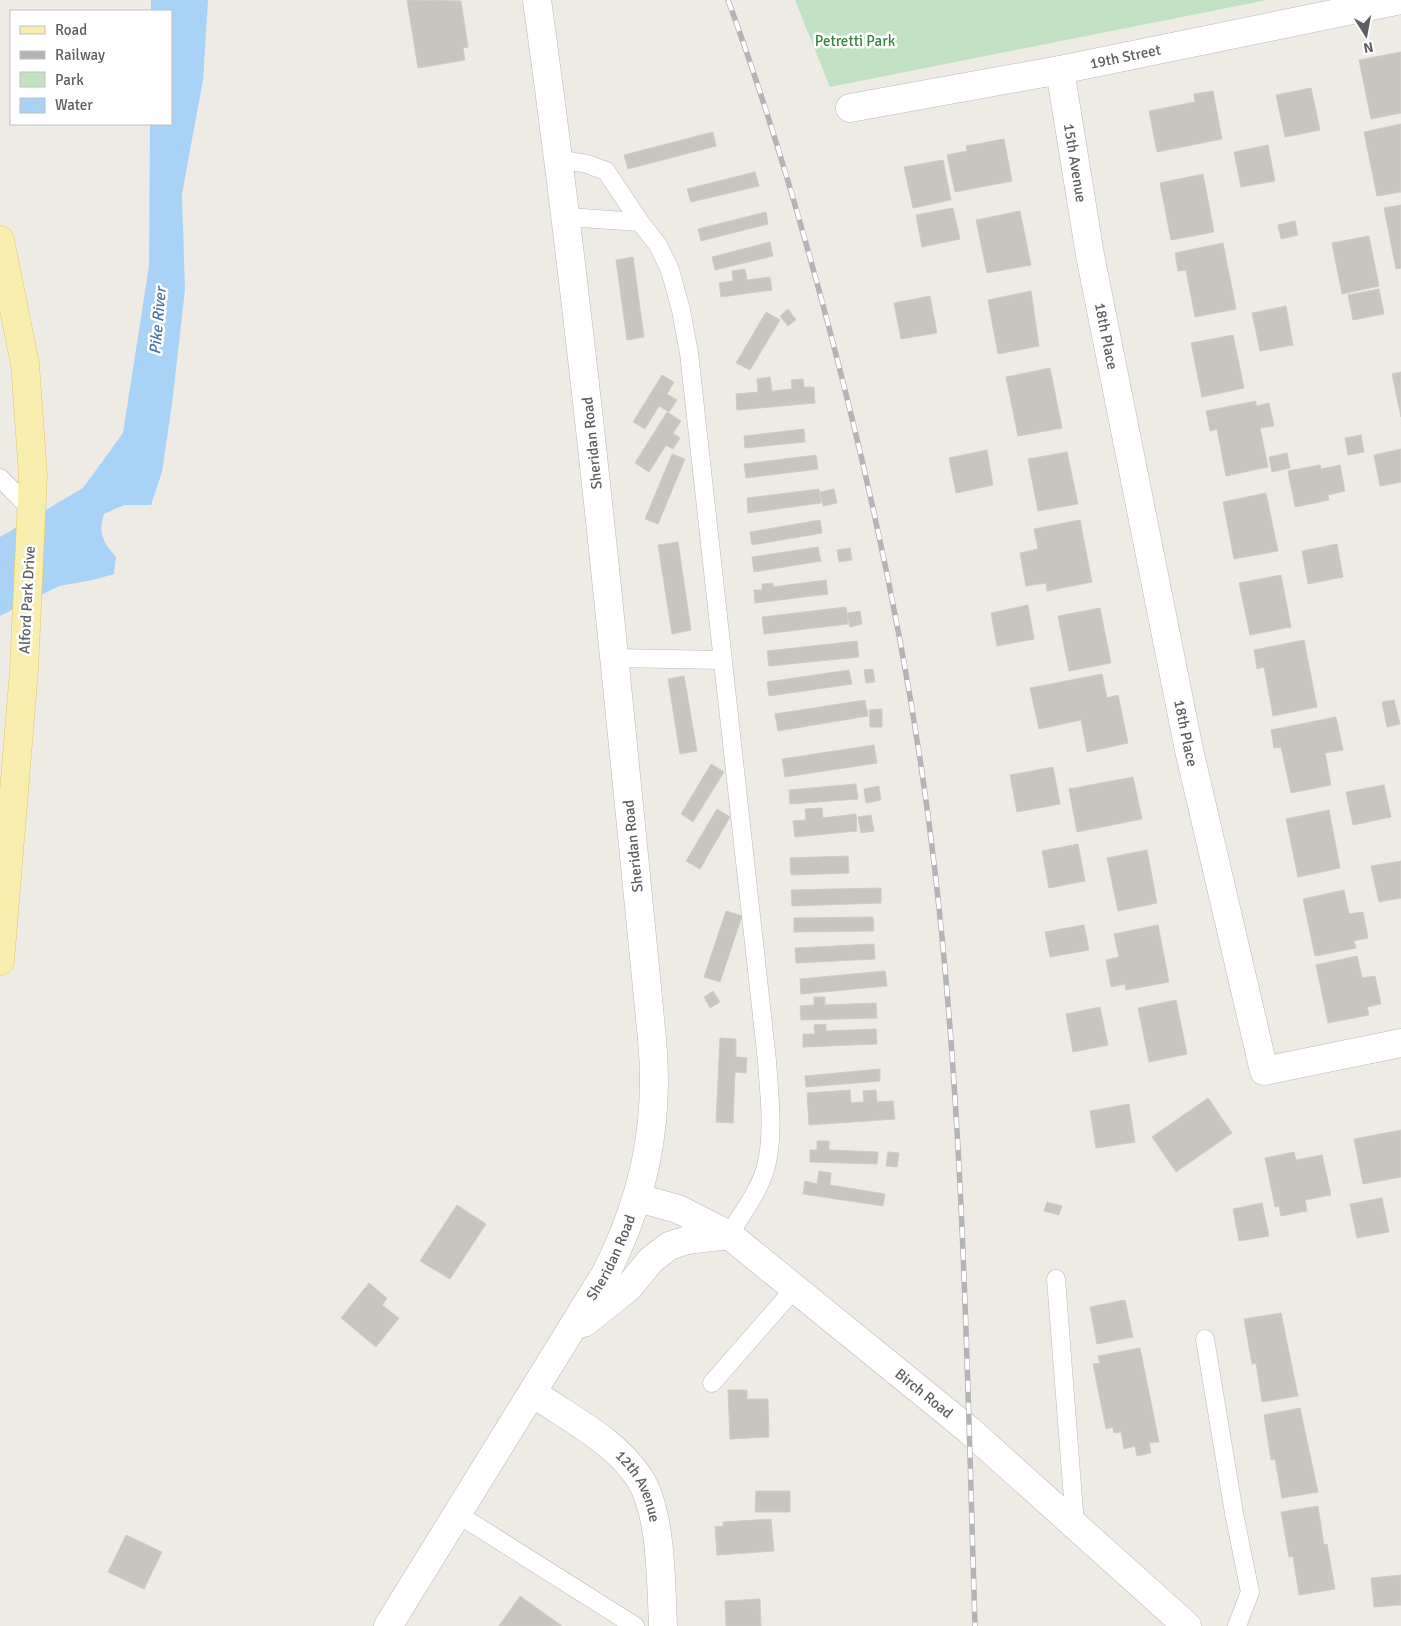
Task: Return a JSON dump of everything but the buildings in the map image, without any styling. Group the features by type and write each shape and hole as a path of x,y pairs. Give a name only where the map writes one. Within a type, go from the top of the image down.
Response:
{"main road":[{"name":"Alford Park Drive","path":"0,240 25,364 33,475 24,670 0,961"}],"street":[{"name":"Sheridan Road","path":"388,1626 456,1513 572,1331 621,1245 638,1198 651,1137 655,1105 655,1071 590,422 567,217 537,0"},
{"name":"19th Street","path":"850,108 1060,70 1401,0"},
{"name":"15th Avenue","path":"1060,70 1090,255"},
{"name":"18th Place","path":"1090,255 1189,750 1264,1071 1401,1043"},
{"name":"Birch Road","path":"638,1198 678,1208 729,1235 969,1430 1187,1626"},
{"path":"572,1331 628,1288 651,1260 668,1246 687,1240 729,1235"},
{"name":"12th Avenue","path":"533,1393 614,1450 641,1480 654,1519 663,1626"}],"lane":[{"path":"559,159 587,164 606,171 640,222 658,245 670,270 681,310 689,353 766,1051 771,1124 767,1163 757,1188 729,1235"},
{"path":"567,217 640,222"},
{"path":"0,478 32,509"},
{"path":"614,658 722,660"},
{"path":"1056,1279 1075,1525"},
{"path":"712,1383 795,1288"},
{"path":"1205,1339 1234,1513 1250,1592 1237,1626"},
{"path":"456,1513 635,1626"}],"green space":[{"name":"Petretti Park","path":"795,0 1267,0 830,87"}],"water":[{"name":"Pike River","path":"151,0 208,0 203,80 182,194 185,290 162,472 151,505 124,505 104,514 102,532 105,542 116,557 114,574 59,586 0,616 0,537 83,488 123,433 149,266 150,125 172,125 172,10 151,10"}],"railway":[{"path":"728,0 763,100 809,252 863,462 899,633 927,805 944,958 958,1149 963,1244 975,1626"}]}
